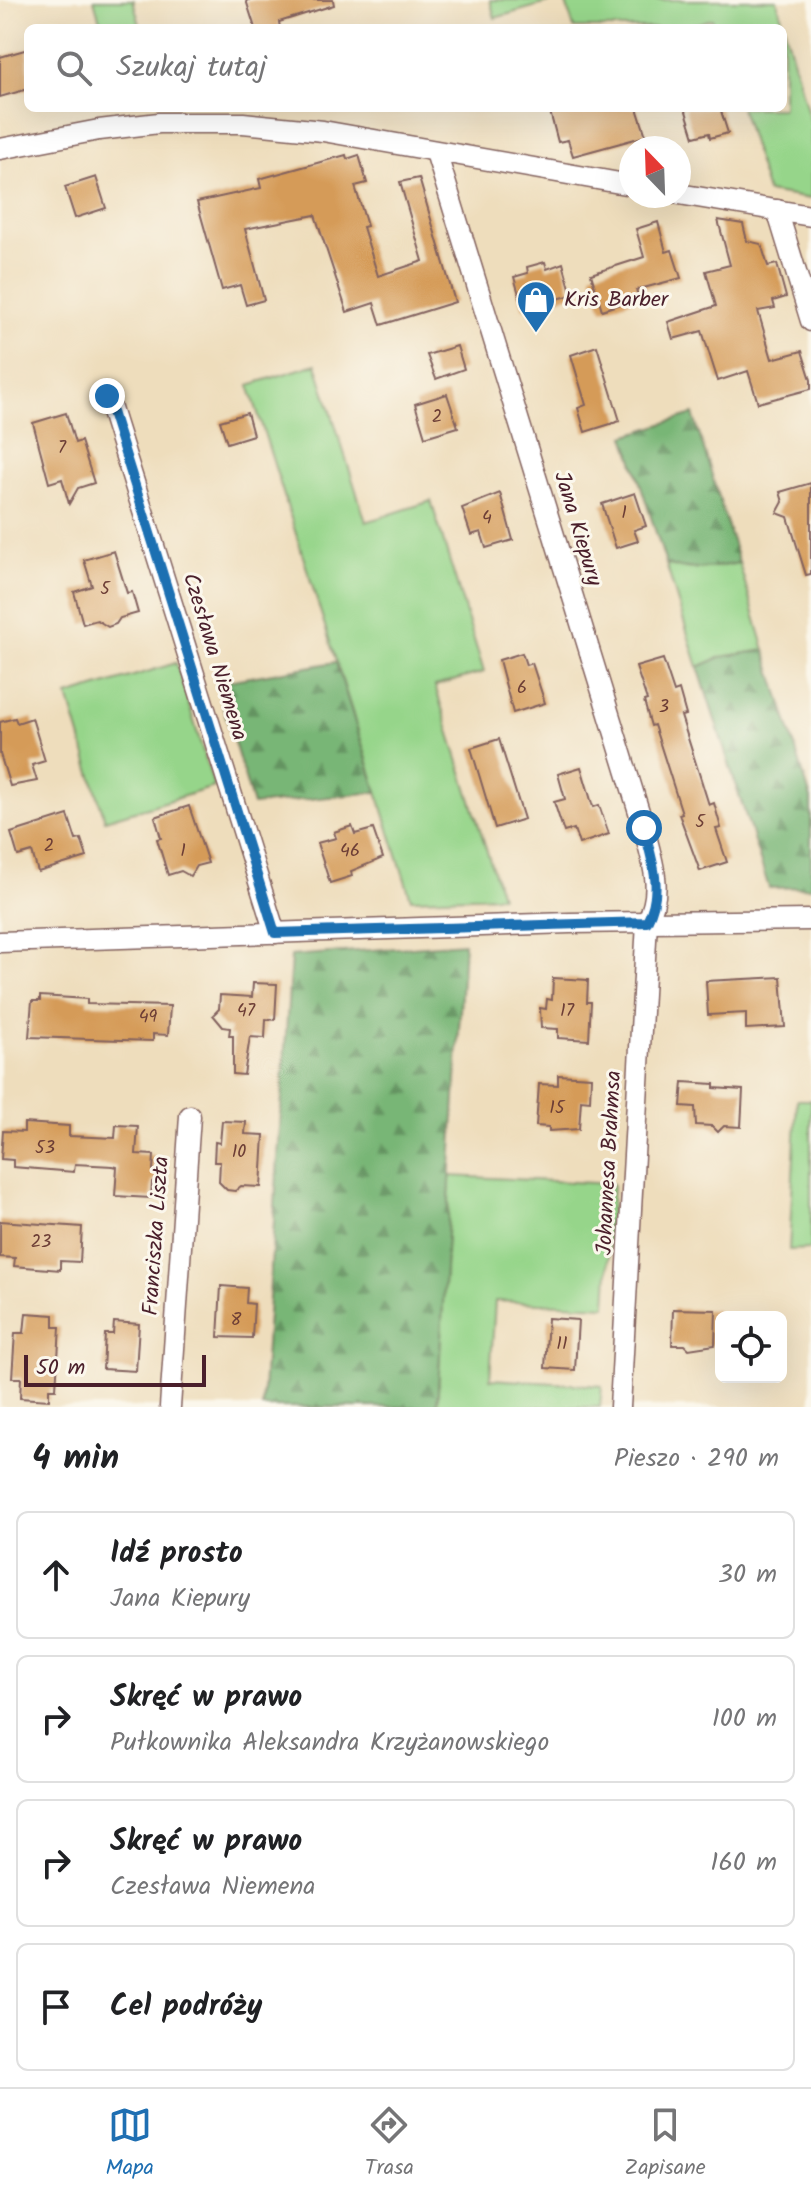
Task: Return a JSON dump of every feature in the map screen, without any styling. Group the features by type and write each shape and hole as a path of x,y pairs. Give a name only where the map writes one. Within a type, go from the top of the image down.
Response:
{"street":[{"path":"0,149 99,130 159,123 229,123 323,131 619,183"},
{"name":"Jana Kiepury","path":"436,152 644,828 657,884 656,905 647,922"},
{"path":"691,196 811,216"},
{"path":"777,210 811,321"},
{"name":"Czesława Niemena","path":"107,396 275,933"},
{"path":"0,942 647,922 811,920"},
{"name":"Johannesa Brahmsa","path":"620,1407 647,922"},
{"name":"Franciszka Liszta","path":"170,1407 190,1116"}],"green space":[{"path":"94,0 133,0 140,24 101,24"},
{"path":"490,0 558,0 495,18"},
{"path":"565,0 777,0 784,24 714,24 712,19 696,24 573,24"},
{"path":"787,37 811,125 811,199 767,192 742,112 787,112"},
{"path":"316,364 366,522 431,501 484,672 435,686 501,896 411,899 249,385"},
{"path":"693,414 739,563 693,569 666,564 625,436"},
{"path":"739,563 765,650 721,657 698,667 666,564 693,569"},
{"path":"765,650 811,799 811,887 769,888 698,667 721,657"},
{"path":"336,662 377,792 253,805 216,683"},
{"path":"176,663 214,787 105,820 68,696"},
{"path":"464,943 437,1407 262,1407 291,956"},
{"path":"797,1100 811,1100 811,1249 789,1250"},
{"path":"450,1176 613,1184 606,1306 495,1301 490,1379 602,1386 600,1407 437,1407"}],"building":[{"path":"246,0 333,0 334,5 279,24 254,24"},
{"path":"24,50 24,90 0,97 0,57"},
{"path":"550,112 638,112 646,136 619,136 619,143 573,156 568,140 558,142"},
{"path":"686,112 721,112 728,133 710,138 709,133 694,137"},
{"path":"346,155 347,159 359,155 367,183 355,186 367,226 363,227 378,276 423,261 400,182 419,178 455,302 381,325 374,303 347,312 315,215 245,229 264,300 246,305 240,285 222,290 197,202 261,188 259,179"},
{"path":"96,177 106,208 75,218 65,187"},
{"path":"718,220 743,224 747,241 761,244 768,266 777,264 786,297 773,301 775,308 758,311 772,359 802,351 811,389 758,403 748,371 718,381 702,331 673,339 668,322 716,306 706,271 730,265"},
{"path":"658,222 666,252 672,250 681,278 636,290 639,298 602,310 591,274 644,257 636,229"},
{"path":"545,262 547,269 563,263 572,295 523,308 514,277 528,273 527,267"},
{"path":"457,346 464,369 436,379 427,355"},
{"path":"597,346 620,421 585,432 578,408 586,405 571,355"},
{"path":"447,394 458,427 425,437 415,404"},
{"path":"66,413 75,443 81,441 94,483 78,488 69,504 62,479 49,483 33,423"},
{"path":"247,413 253,435 227,443 220,421"},
{"path":"811,483 811,574 806,575 788,517 777,513 783,502 780,492"},
{"path":"500,493 513,540 486,548 481,532 471,535 462,508"},
{"path":"635,493 646,526 634,530 638,541 616,548 602,504"},
{"path":"114,551 127,593 132,592 138,613 120,618 108,627 97,620 83,624 74,592 92,586 84,560"},
{"path":"522,653 526,665 532,663 545,703 513,713 499,660"},
{"path":"663,659 674,692 679,690 686,715 681,716 709,805 714,803 721,828 716,829 727,862 700,871 679,814 682,813 654,725 651,726 644,701 647,700 636,667"},
{"path":"15,718 17,723 32,718 45,761 32,765 37,781 10,786 0,754 0,722"},
{"path":"499,739 524,819 495,828 471,748"},
{"path":"581,767 593,807 599,805 609,834 579,844 574,829 564,832 554,802 565,799 558,774"},
{"path":"189,806 208,863 196,866 190,876 181,871 168,875 157,839 161,838 155,817"},
{"path":"68,815 76,840 81,839 87,857 38,872 32,852 18,856 11,833"},
{"path":"352,826 355,834 373,829 383,858 351,871 352,876 330,883 317,843 336,838 334,832"},
{"path":"781,977 785,1027 746,1029 746,1013 708,1015 706,981"},
{"path":"553,978 588,980 587,1002 591,1002 589,1040 558,1038 558,1029 541,1028 540,1008 546,1009 547,999 552,1000"},
{"path":"253,983 277,984 275,1020 266,1019 265,1038 250,1037 244,1075 233,1074 233,1036 229,1036 230,1028 223,1027 213,1015 219,1009 220,995 252,997"},
{"path":"40,996 87,999 87,1004 170,1006 168,1035 153,1034 153,1041 29,1037 32,1001 40,1001"},
{"path":"558,1075 591,1077 590,1101 581,1100 579,1129 549,1131 549,1127 536,1126 539,1084 558,1085"},
{"path":"683,1082 743,1090 741,1127 724,1126 718,1132 712,1126 696,1125 695,1107 681,1106"},
{"path":"222,1121 246,1122 245,1134 264,1135 261,1187 241,1186 235,1191 227,1190 219,1182 220,1162 214,1162 215,1142 220,1143"},
{"path":"24,1123 69,1126 69,1136 115,1138 116,1125 138,1126 136,1154 154,1155 153,1171 158,1177 152,1182 151,1198 115,1196 117,1167 113,1166 75,1164 74,1172 13,1167 13,1160 1,1159 3,1131 24,1132"},
{"path":"0,1221 82,1227 80,1262 60,1261 60,1270 14,1266 15,1258 0,1257"},
{"path":"221,1286 247,1288 246,1303 254,1304 252,1338 218,1337"},
{"path":"673,1309 716,1310 715,1345 689,1349 685,1345 672,1345"},
{"path":"26,1313 54,1315 54,1327 60,1327 56,1389 49,1389 49,1400 20,1398 21,1378 12,1378 15,1333 24,1333"},
{"path":"548,1318 578,1320 575,1370 545,1368"},
{"path":"114,1322 139,1324 136,1371 103,1369 105,1334 113,1334"}],"place":[{"name":"Kris Barber","path":"536,334"}],"route":[{"path":"107,396 275,933 647,922 656,905 657,884 644,828"}]}
